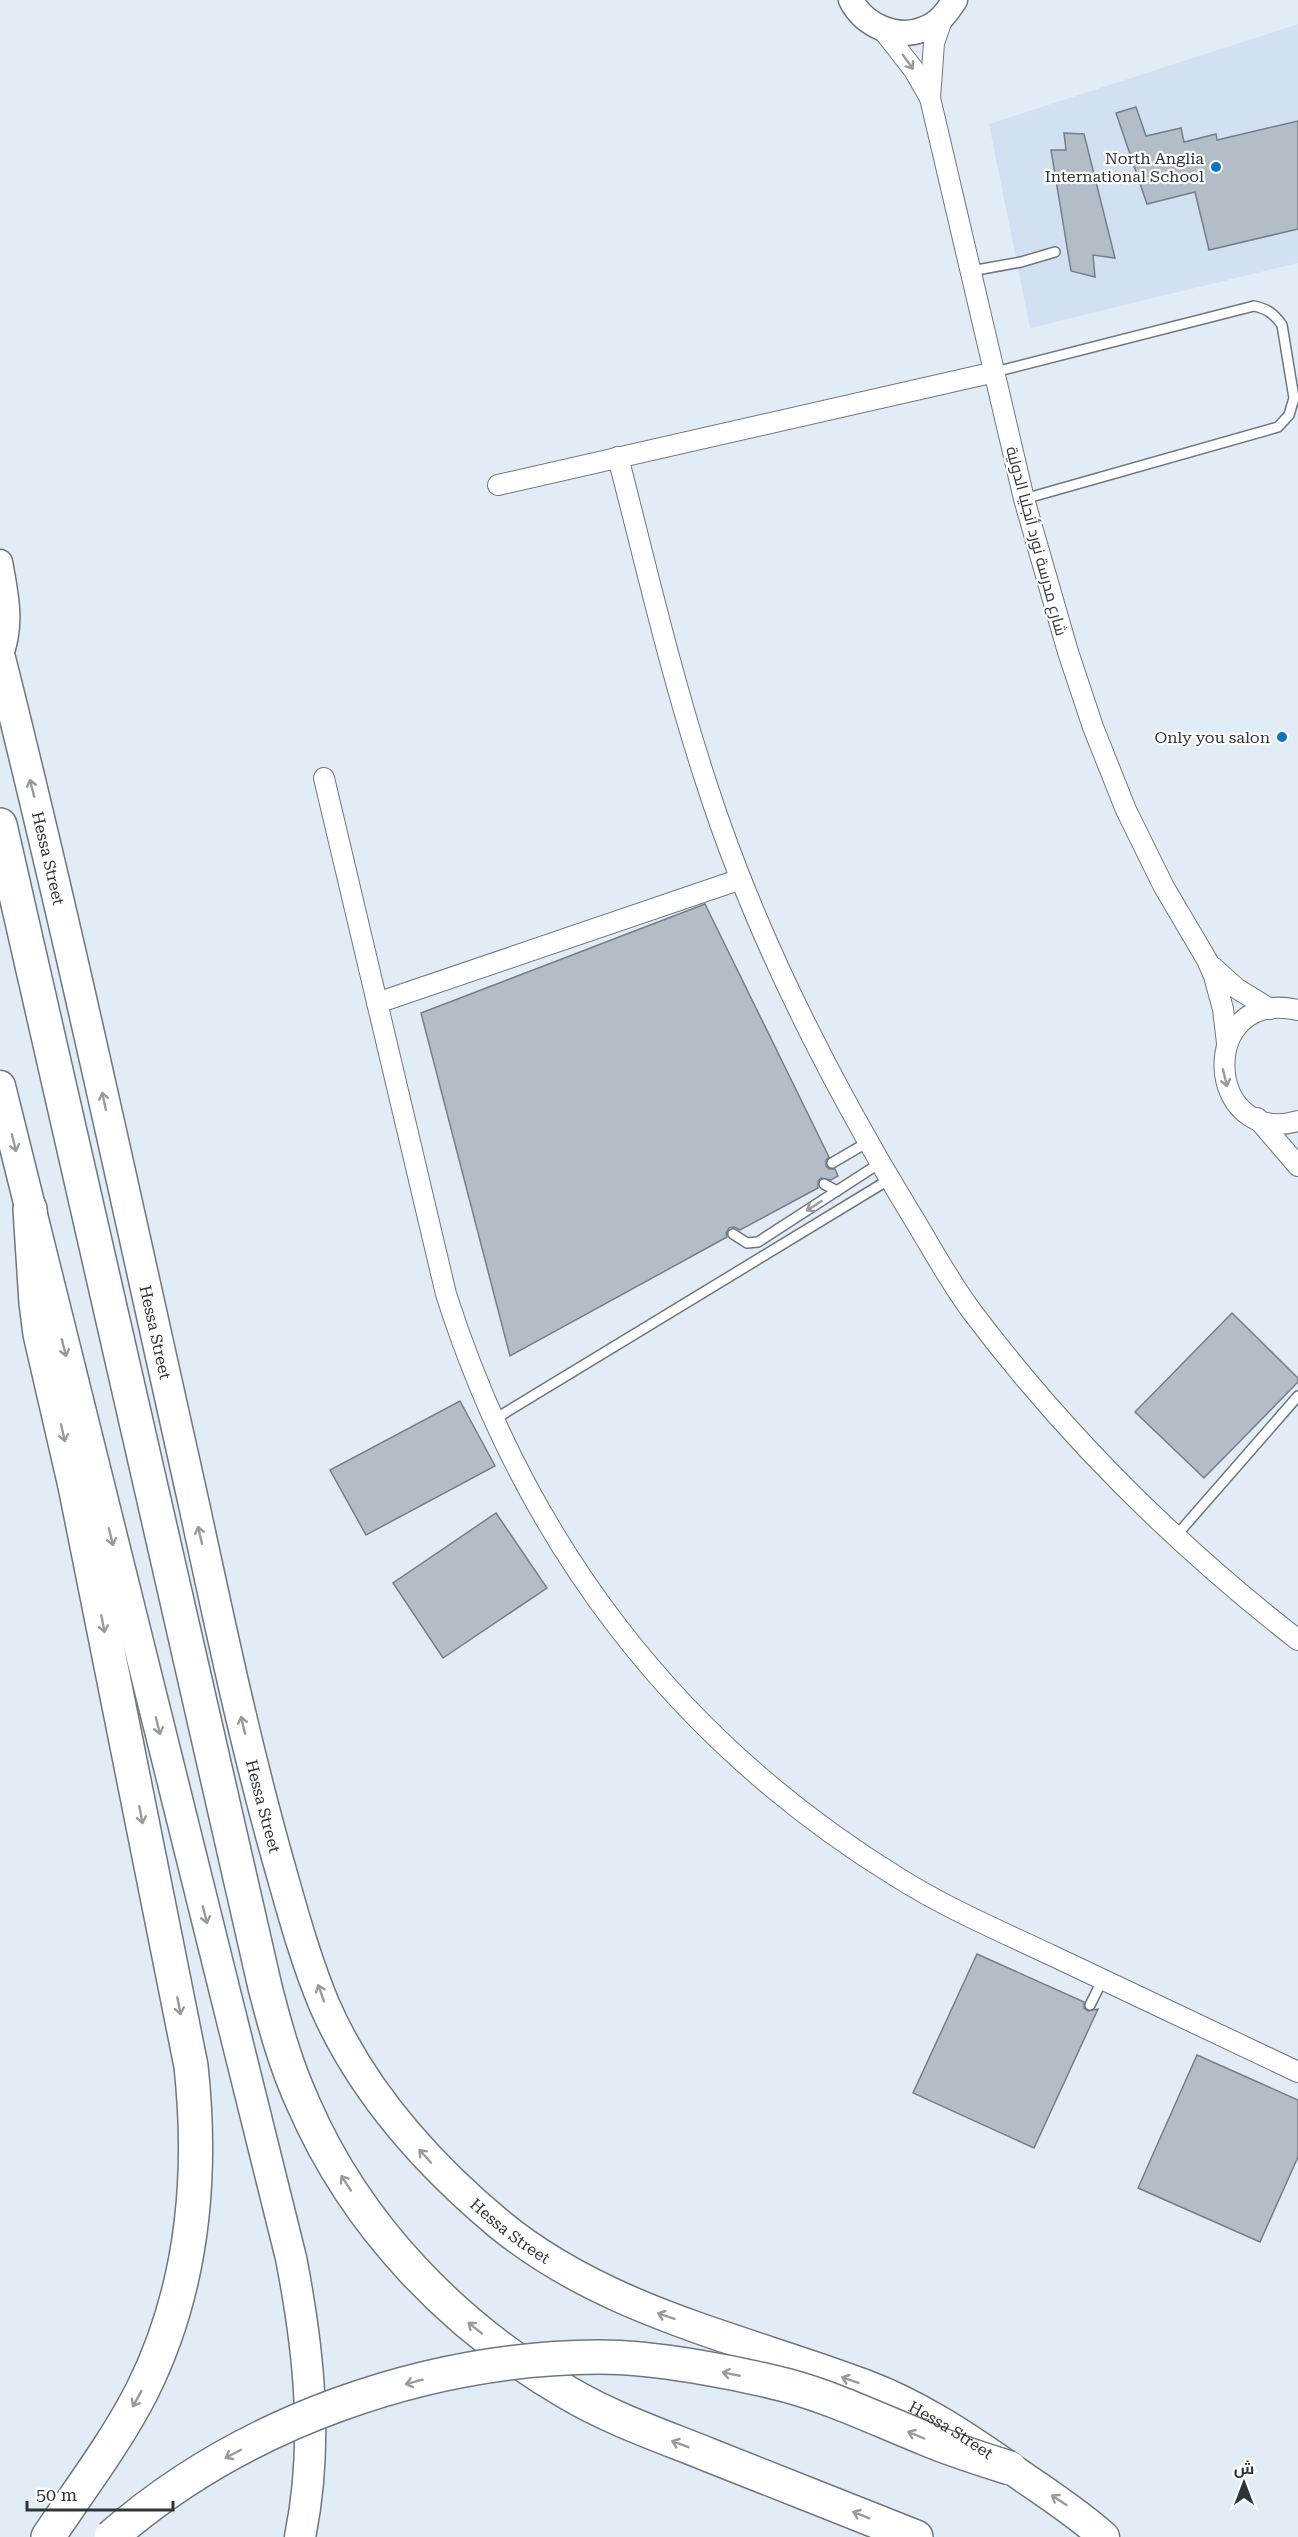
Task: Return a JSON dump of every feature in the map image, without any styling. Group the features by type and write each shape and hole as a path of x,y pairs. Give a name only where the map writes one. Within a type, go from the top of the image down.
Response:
{"highway":[{"path":"0,825 265,1987 288,2066 303,2104 331,2159 364,2211 402,2259 453,2310 508,2355 569,2394 634,2425 916,2537"},
{"path":"30,1209 40,1334 78,1497 191,2066 196,2125 194,2208 187,2255 177,2301 162,2346 142,2391 121,2428 48,2537"},
{"path":"111,2537 176,2487 231,2454 289,2426 348,2402 411,2383 473,2368 537,2360 601,2357 662,2363 789,2386 850,2406 951,2449 1010,2469"}],"main road":[{"name":"Hessa Street","path":"0,658 84,1010 252,1767 298,1930 324,2003 344,2044 370,2086 428,2160 535,2251 571,2274 646,2309 878,2390 943,2422 1073,2510 1104,2537"},
{"path":"0,1086 291,2258 304,2323 310,2390 309,2456 300,2537"}],"street":[{"path":"851,0 867,20 882,29 903,33 924,29 949,9"},
{"name":"شارع مدرسة نورد أنجليا الدولية","path":"930,98 934,43 949,9"},
{"name":"شارع مدرسة نورد أنجليا الدولية","path":"882,29 914,70 930,98 1024,499 1068,652 1106,761 1144,849 1207,960 1220,993 1227,1043 1223,1068 1229,1093 1237,1103 1257,1118 1298,1166"},
{"path":"498,484 995,372"},
{"path":"618,457 689,729 741,879 804,1022 868,1142 969,1309 1074,1435 1175,1537 1298,1640"},
{"path":"0,562 9,620 0,658"},
{"path":"324,778 446,1294 461,1341 493,1421 545,1522 601,1607 665,1685 737,1757 815,1822 899,1879 943,1904 1298,2072"},
{"path":"377,1003 741,879"},
{"name":"شارع مدرسة نورد أنجليا الدولية","path":"1207,960 1236,988 1270,1009"},
{"path":"1227,1043 1244,1021 1256,1013 1270,1009 1298,1010"},
{"path":"1257,1118 1280,1124 1298,1121"}],"lane":[{"path":"971,271 1021,262 1055,252"},
{"path":"995,372 1254,306 1275,315 1282,325 1294,369 1293,406 1290,415 1278,427 1024,499"},
{"path":"832,1163 868,1142"},
{"path":"493,1421 885,1171"},
{"path":"734,1234 747,1243 758,1242 837,1191 885,1171"},
{"path":"824,1185 837,1191"},
{"path":"1175,1537 1298,1396"},
{"path":"1090,2005 1103,1980"}],"shaded area":[{"path":"1298,24 1298,263 1030,328 989,124"}],"building":[{"name":"North Anglia International School","path":"1136,107 1146,136 1181,128 1184,142 1216,134 1217,140 1298,121 1298,229 1209,250 1195,192 1147,204 1116,113"},
{"path":"1064,133 1084,134 1115,258 1093,255 1095,277 1071,271 1051,150 1066,150"},
{"path":"705,904 829,1157 826,1160 826,1166 829,1169 835,1169 838,1176 831,1180 821,1178 818,1181 818,1188 740,1230 734,1227 729,1228 726,1233 727,1237 510,1356 421,1013"},
{"path":"1232,1313 1298,1378 1298,1382 1204,1478 1135,1412"},
{"path":"460,1401 495,1466 366,1535 330,1470"},
{"path":"496,1513 547,1588 443,1658 393,1583"},
{"path":"977,1954 1084,2002 1084,2008 1088,2011 1098,2009 1034,2148 913,2093"},
{"path":"1197,2055 1298,2100 1298,2157 1260,2242 1138,2188"}],"place":[{"name":"North Anglia International School","path":"1216,167"},
{"name":"Only you salon","path":"1282,737"}]}
